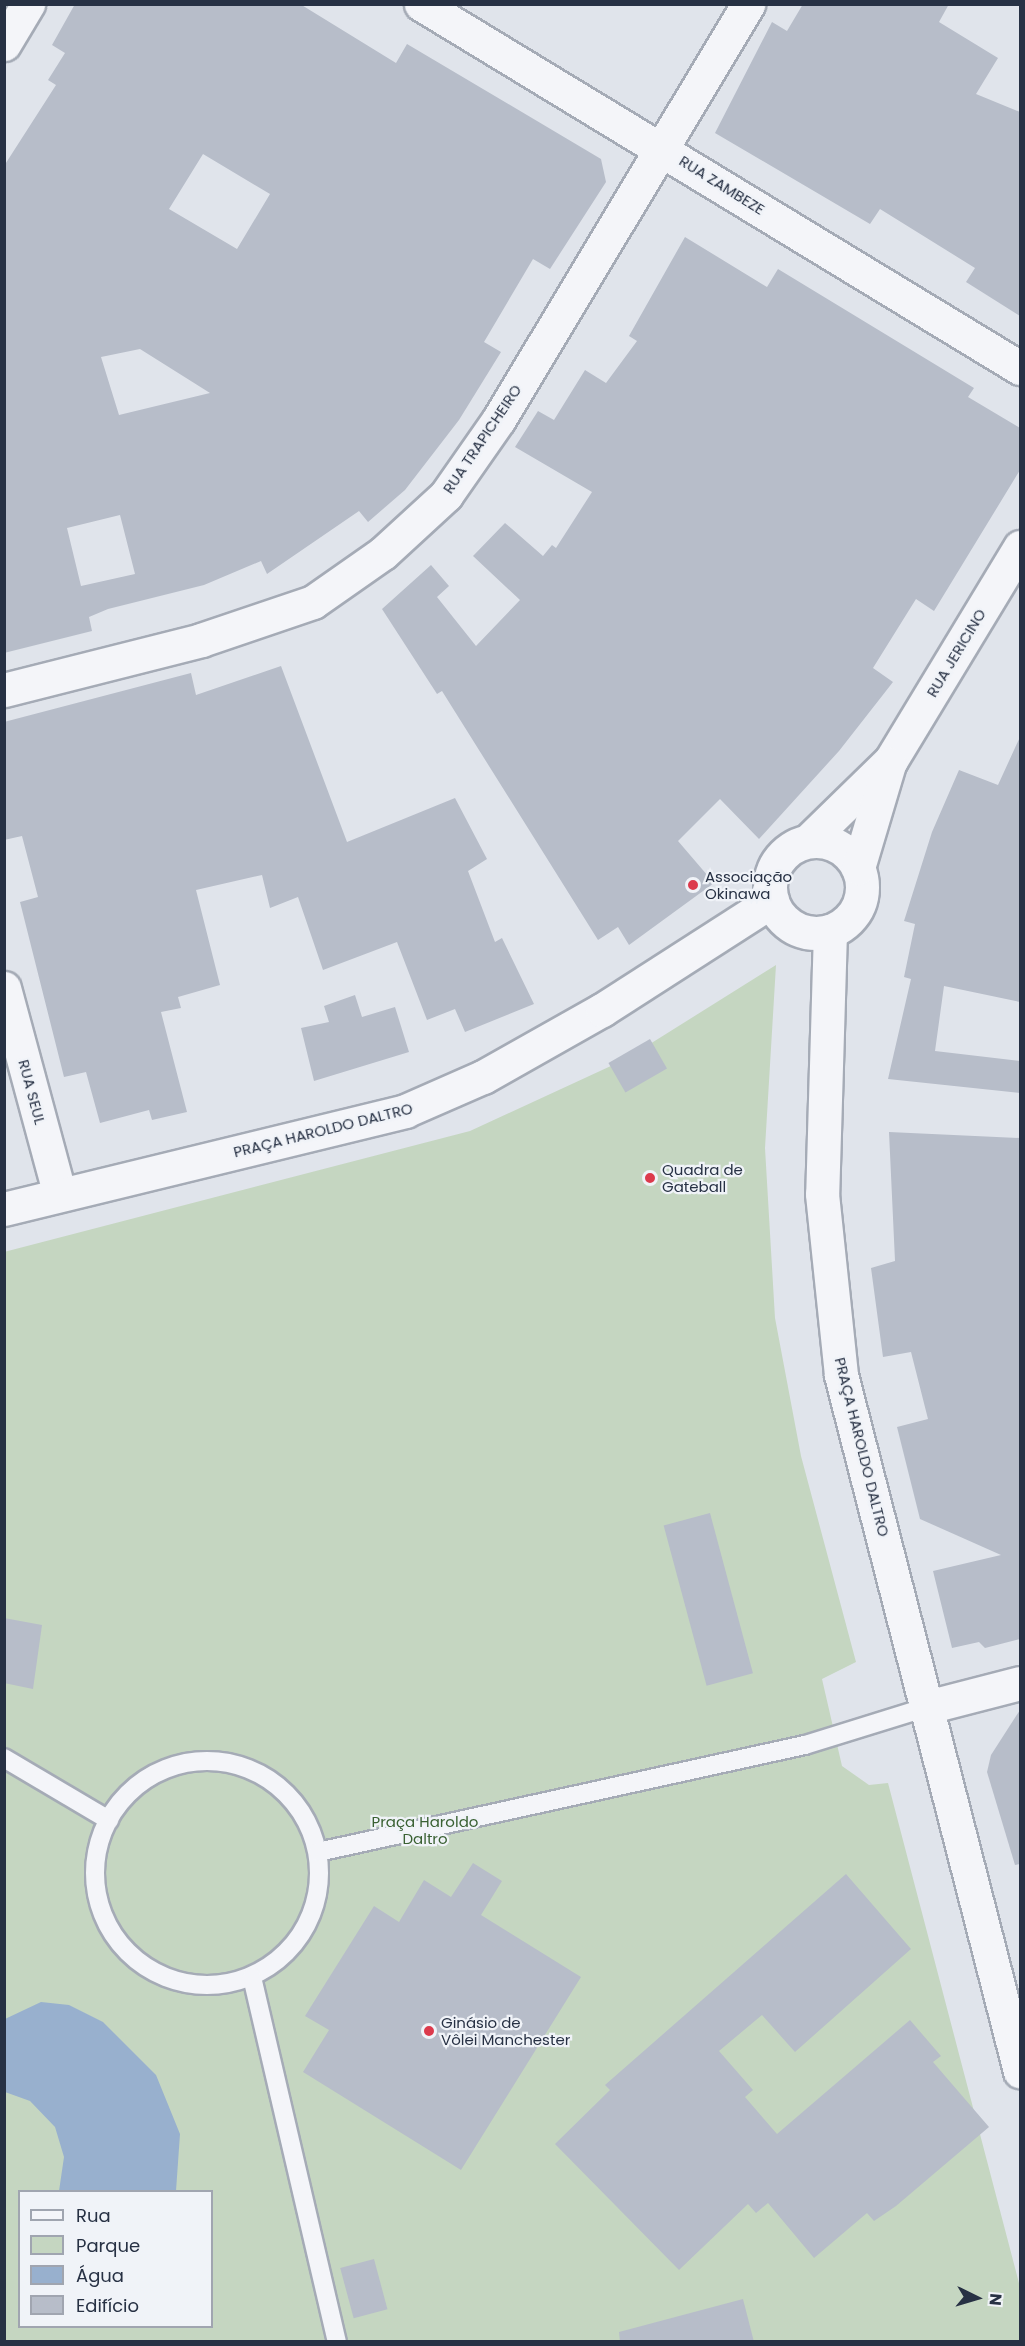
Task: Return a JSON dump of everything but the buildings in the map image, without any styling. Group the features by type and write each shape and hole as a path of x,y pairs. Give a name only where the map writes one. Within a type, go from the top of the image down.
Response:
{"street":[{"path":"4,44 28,4"},
{"name":"RUA ZAMBEZE","path":"421,4 1020,368"},
{"name":"RUA TRAPICHEIRO","path":"4,690 201,640 313,602 383,553 446,495 499,419 658,146 748,4"},
{"name":"RUA JERICINO","path":"858,868 891,760 1020,547"},
{"name":"RUA JERICINO","path":"808,841 891,760"},
{"path":"808,841 837,846 858,868 857,905 844,924 830,931 816,933 788,924 772,901 772,870 781,857 808,841"},
{"name":"PRAÇA HAROLDO DALTRO","path":"4,1209 405,1111 483,1077 602,1010 772,901"},
{"name":"PRAÇA HAROLDO DALTRO","path":"830,931 821,1106 825,1261 841,1375 931,1706 1020,2070"},
{"name":"RUA SEUL","path":"4,988 60,1196"},
{"path":"931,1706 1020,1683"}],"lane":[{"path":"318,1851 805,1744 931,1706"},
{"path":"4,1758 109,1820"},
{"path":"190,1761 225,1761 258,1772 286,1792 307,1819 318,1851 319,1890 307,1926 284,1956 252,1977 218,1986 184,1984 152,1971 124,1950 106,1921 96,1887 97,1852 109,1820 129,1792 158,1772 190,1761"},
{"path":"252,1977 337,2342"}],"green space":[{"name":"Praça Haroldo Daltro","path":"776,965 765,1148 775,1318 801,1456 856,1662 822,1679 842,1766 869,1785 888,1783 1020,2287 1020,2341 5,2341 4,1252 470,1131 626,1059"}],"water":[{"path":"41,2002 69,2005 103,2022 156,2075 180,2134 176,2190 59,2190 64,2157 55,2127 30,2101 5,2092 5,2019"}],"place":[{"name":"Associação Okinawa","path":"693,885"},
{"name":"Quadra de Gateball","path":"650,1178"},
{"name":"Ginásio de Vôlei Manchester","path":"429,2031"}]}
